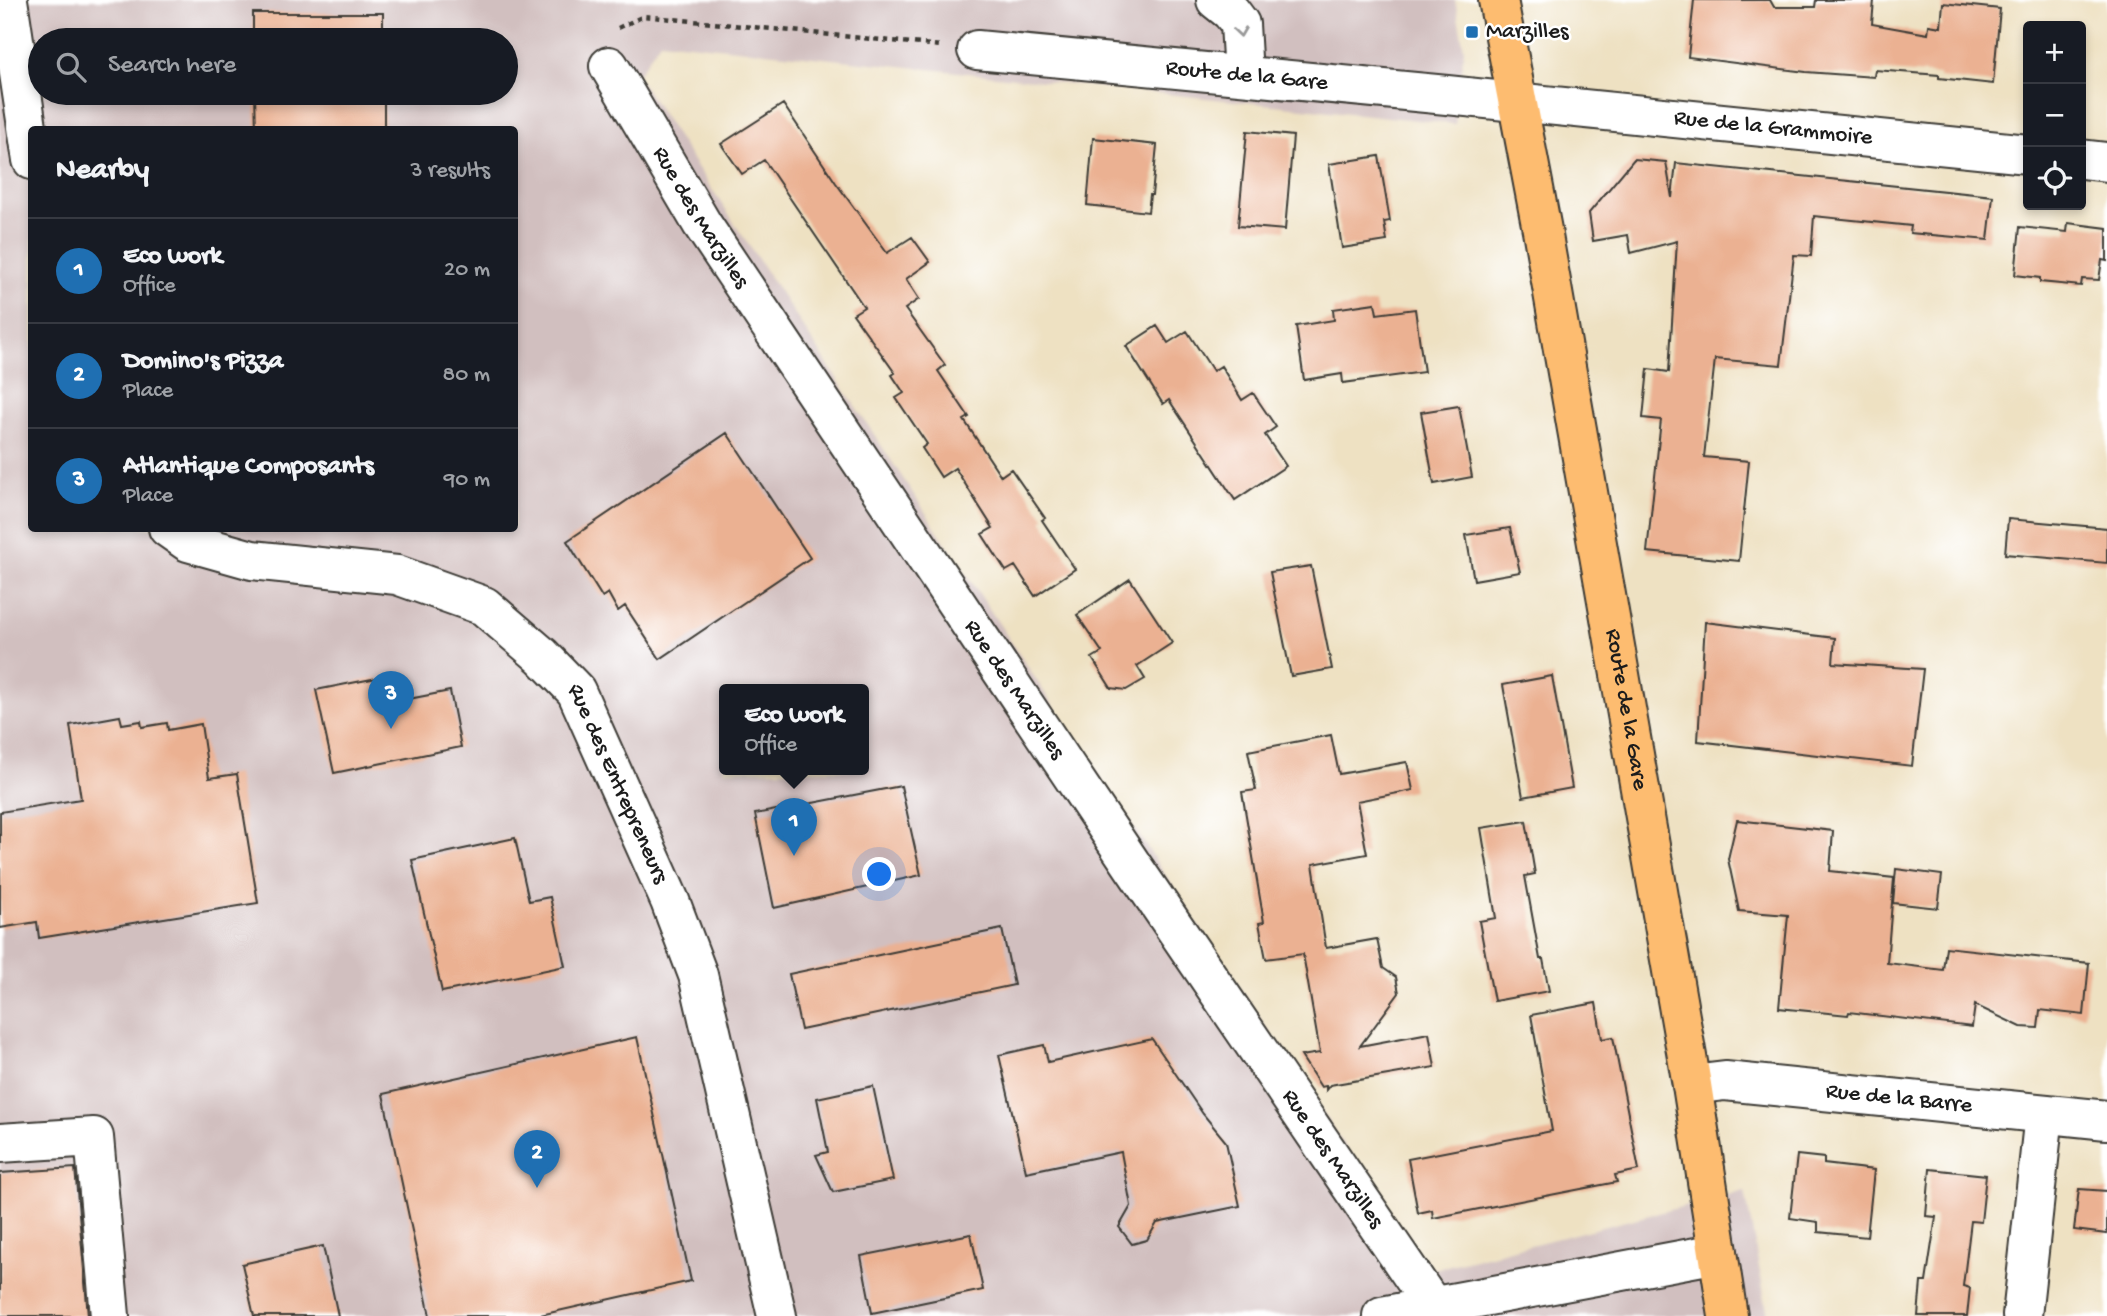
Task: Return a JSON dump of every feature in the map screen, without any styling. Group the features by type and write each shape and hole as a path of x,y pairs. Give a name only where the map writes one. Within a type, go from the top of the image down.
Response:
{"main road":[{"name":"Route de la Gare","path":"1498,0 1542,230 1692,1085 1728,1316"}],"street":[{"path":"8,0 28,133"},
{"path":"1216,0 1231,12 1240,24 1243,75"},
{"name":"Route de la Gare","path":"977,50 1517,103"},
{"name":"Rue des Marzilles","path":"609,66 702,224 1139,876 1432,1305"},
{"name":"Rue de la Grammoire","path":"1517,103 2023,154"},
{"path":"2086,160 2107,162"},
{"name":"Rue des Entrepreneurs","path":"174,532 188,542 252,560 397,575 484,606 542,656 576,691 670,901 698,975 777,1316"},
{"name":"Rue de la Barre","path":"1692,1085 1725,1081 2107,1120"},
{"path":"2022,1316 2044,1114"},
{"path":"0,1143 94,1137 110,1316"},
{"path":"1382,1316 1718,1253"}],"path":[{"path":"609,66 612,31 643,16 977,50"}],"shaded area":[{"path":"0,0 1455,0 1464,49 1455,124 660,41 637,76 1427,1271 1745,1191 1768,1316 0,1316"}],"building":[{"path":"1694,0 1770,0 1774,7 1815,7 1816,0 1874,0 1872,24 1928,34 1929,25 1941,27 1943,3 2000,9 1993,84 1939,78 1939,75 1875,70 1874,77 1806,72 1688,57"},
{"path":"253,13 383,13 383,28 253,28"},
{"path":"783,104 887,253 912,237 930,262 906,279 919,299 905,309 945,365 938,371 969,417 964,420 1001,476 1011,469 1045,518 1042,520 1075,569 1035,596 1015,566 1006,571 982,534 993,528 955,468 941,477 922,448 927,444 896,398 904,393 892,375 895,373 853,314 864,307 764,160 742,174 721,144"},
{"path":"255,105 384,105 384,126 256,126"},
{"path":"1247,131 1293,136 1285,230 1238,226"},
{"path":"1093,138 1157,145 1148,212 1087,205"},
{"path":"1379,156 1390,221 1384,222 1387,241 1342,248 1329,164"},
{"path":"1634,159 1666,162 1672,198 1676,163 1993,196 1988,240 1910,233 1911,226 1814,216 1811,256 1794,255 1781,365 1715,359 1704,457 1749,461 1739,561 1647,552 1661,420 1643,418 1648,369 1669,372 1677,241 1631,253 1628,235 1593,241 1589,213"},
{"path":"2068,223 2107,228 2107,261 2102,260 2099,280 2082,279 2081,286 2040,282 2040,278 2015,275 2020,227 2067,232"},
{"path":"1375,303 1377,314 1415,309 1424,372 1343,383 1342,374 1304,380 1296,326 1334,320 1333,309"},
{"path":"1157,326 1168,343 1187,331 1213,371 1221,366 1242,400 1253,393 1276,427 1265,435 1286,466 1235,500 1169,400 1163,404 1126,346"},
{"path":"1459,406 1472,477 1434,484 1421,412"},
{"path":"727,433 810,558 660,659 625,606 618,611 608,593 602,597 567,541"},
{"path":"2008,519 2107,528 2107,563 2005,554"},
{"path":"1510,528 1520,572 1474,580 1466,535"},
{"path":"1311,566 1332,669 1291,676 1270,572"},
{"path":"1130,579 1172,643 1137,666 1145,679 1126,690 1111,688 1092,658 1102,652 1077,615"},
{"path":"1705,622 1835,638 1833,663 1923,669 1912,766 1698,741"},
{"path":"1552,676 1572,788 1523,797 1503,685"},
{"path":"377,678 383,704 450,691 461,747 334,773 316,690"},
{"path":"120,716 122,724 141,721 142,727 167,723 168,730 201,724 209,778 237,774 258,903 39,938 37,922 0,928 0,812 81,799 70,725"},
{"path":"1331,735 1339,774 1407,762 1413,790 1357,801 1367,854 1313,864 1326,948 1377,939 1383,968 1396,977 1399,993 1360,1046 1429,1033 1435,1067 1330,1085 1326,1090 1326,1086 1321,1087 1301,1056 1320,1053 1303,954 1266,959 1259,923 1264,922 1242,792 1256,790 1248,751"},
{"path":"901,786 921,875 774,908 755,814"},
{"path":"1737,820 1833,831 1830,871 1894,878 1887,963 1943,970 1946,947 2089,963 2084,1015 2040,1010 2038,1028 2021,1027 1975,1005 1972,1027 1849,1012 1848,1015 1779,1008 1788,915 1739,911 1728,859"},
{"path":"1526,821 1535,874 1525,876 1540,959 1543,959 1549,991 1494,1001 1479,921 1496,918 1481,828"},
{"path":"515,838 529,901 550,897 565,966 442,992 412,860"},
{"path":"1896,869 1942,875 1938,908 1893,903"},
{"path":"1002,929 1014,985 801,1030 789,974"},
{"path":"1596,1003 1602,1039 1613,1037 1639,1170 1615,1175 1617,1182 1433,1218 1432,1210 1418,1213 1408,1159 1552,1131 1531,1015"},
{"path":"637,1037 691,1281 536,1316 430,1316 383,1094"},
{"path":"1152,1039 1203,1114 1226,1142 1240,1206 1157,1223 1147,1240 1132,1244 1119,1227 1131,1206 1121,1152 1026,1172 999,1055 1044,1045 1048,1062"},
{"path":"873,1086 893,1180 833,1192 816,1155 828,1152 817,1098"},
{"path":"1797,1155 1824,1158 1824,1164 1874,1170 1867,1237 1818,1232 1818,1222 1790,1218"},
{"path":"75,1168 88,1316 0,1316 0,1173"},
{"path":"1930,1169 1986,1175 1981,1222 1971,1221 1963,1286 1970,1288 1967,1316 1918,1316 1921,1282 1926,1282 1936,1217 1926,1216"},
{"path":"2079,1189 2107,1191 2107,1234 2074,1230"},
{"path":"971,1234 983,1290 872,1313 861,1256"},
{"path":"323,1246 338,1316 254,1316 242,1264"}],"place":[{"name":"Marzilles","path":"1472,32"},
{"name":"Atlantique Composants","path":"391,729"},
{"name":"Eco work","path":"794,856"},
{"name":"Domino's Pizza","path":"537,1188"}]}
